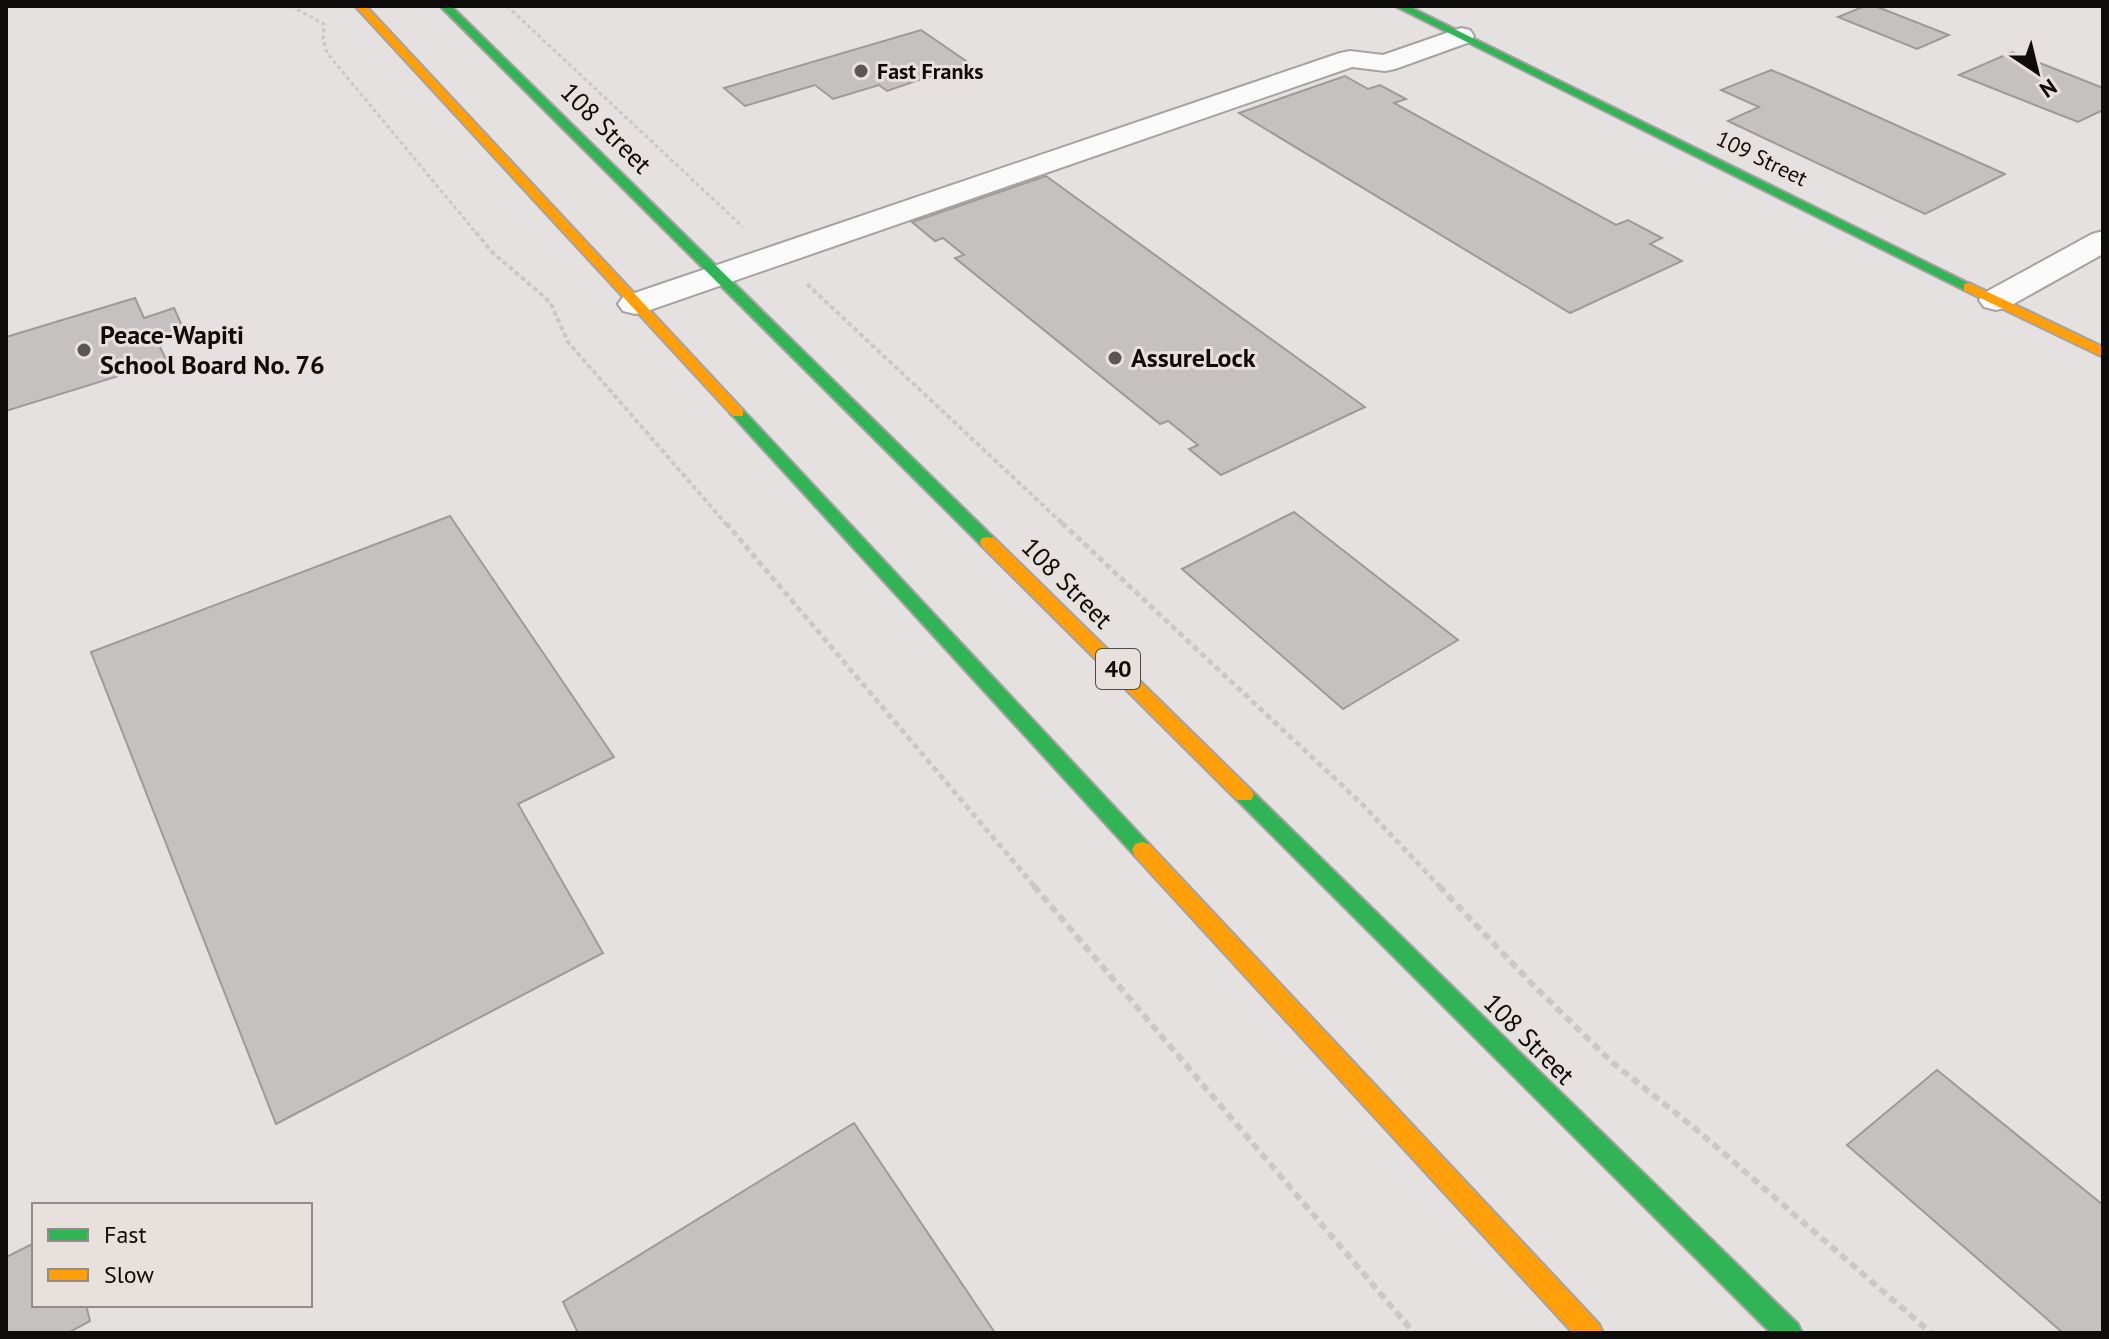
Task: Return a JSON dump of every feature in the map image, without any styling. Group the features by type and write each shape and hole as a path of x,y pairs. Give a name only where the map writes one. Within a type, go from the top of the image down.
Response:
{"main road":[{"path":"360,6 1590,1333"},
{"name":"108 Street","path":"445,6 1789,1333"},
{"name":"109 Street","path":"1400,6 2103,353"}],"street":[{"path":"635,304 1350,59 1385,63 1461,36"},
{"path":"1996,300 2103,241"}],"path":[{"path":"291,6 324,24 323,39 327,53 483,240 550,302 568,342 666,453 1414,1333"},
{"path":"507,6 1362,804 1534,986 1613,1063 1698,1131 1931,1333"}],"building":[{"path":"1865,6 1875,6 1949,35 1917,49 1838,17"},
{"name":"Fast Franks","path":"921,30 969,63 887,91 879,85 833,99 815,85 745,106 724,88"},
{"path":"2012,52 2103,88 2103,110 2078,122 1959,75"},
{"path":"1771,70 2005,174 1925,214 1728,121 1759,107 1721,90"},
{"path":"1345,76 1368,89 1380,85 1406,99 1394,103 1616,225 1628,220 1662,238 1650,244 1682,261 1570,313 1239,113"},
{"path":"1046,176 1365,407 1221,475 1189,449 1198,445 1168,421 1160,424 955,258 964,255 943,238 935,241 912,222"},
{"name":"Peace-Wapiti School Board No. 76","path":"135,298 144,318 174,308 184,330 156,339 167,361 6,411 6,337"},
{"path":"1294,512 1458,640 1343,709 1182,569"},
{"path":"450,516 614,757 518,804 603,953 276,1124 91,652"},
{"path":"1937,1070 2103,1205 2103,1333 2063,1333 1847,1145"},
{"path":"854,1123 995,1333 578,1333 563,1302"},
{"path":"32,1244 32,1307 86,1307 90,1321 68,1333 6,1333 6,1257"}],"traffic: fast":[{"path":"445,6 988,542"},
{"path":"1400,6 1969,287"},
{"path":"738,413 1142,850"},
{"path":"1244,795 1789,1333"}],"traffic: slow":[{"path":"360,6 738,413"},
{"path":"1969,287 2103,353"},
{"path":"988,542 1244,795"},
{"path":"1142,850 1590,1333"}],"place":[{"name":"Fast Franks","path":"861,71"},
{"name":"Peace-Wapiti School Board No. 76","path":"84,350"},
{"name":"AssureLock","path":"1115,358"}]}
